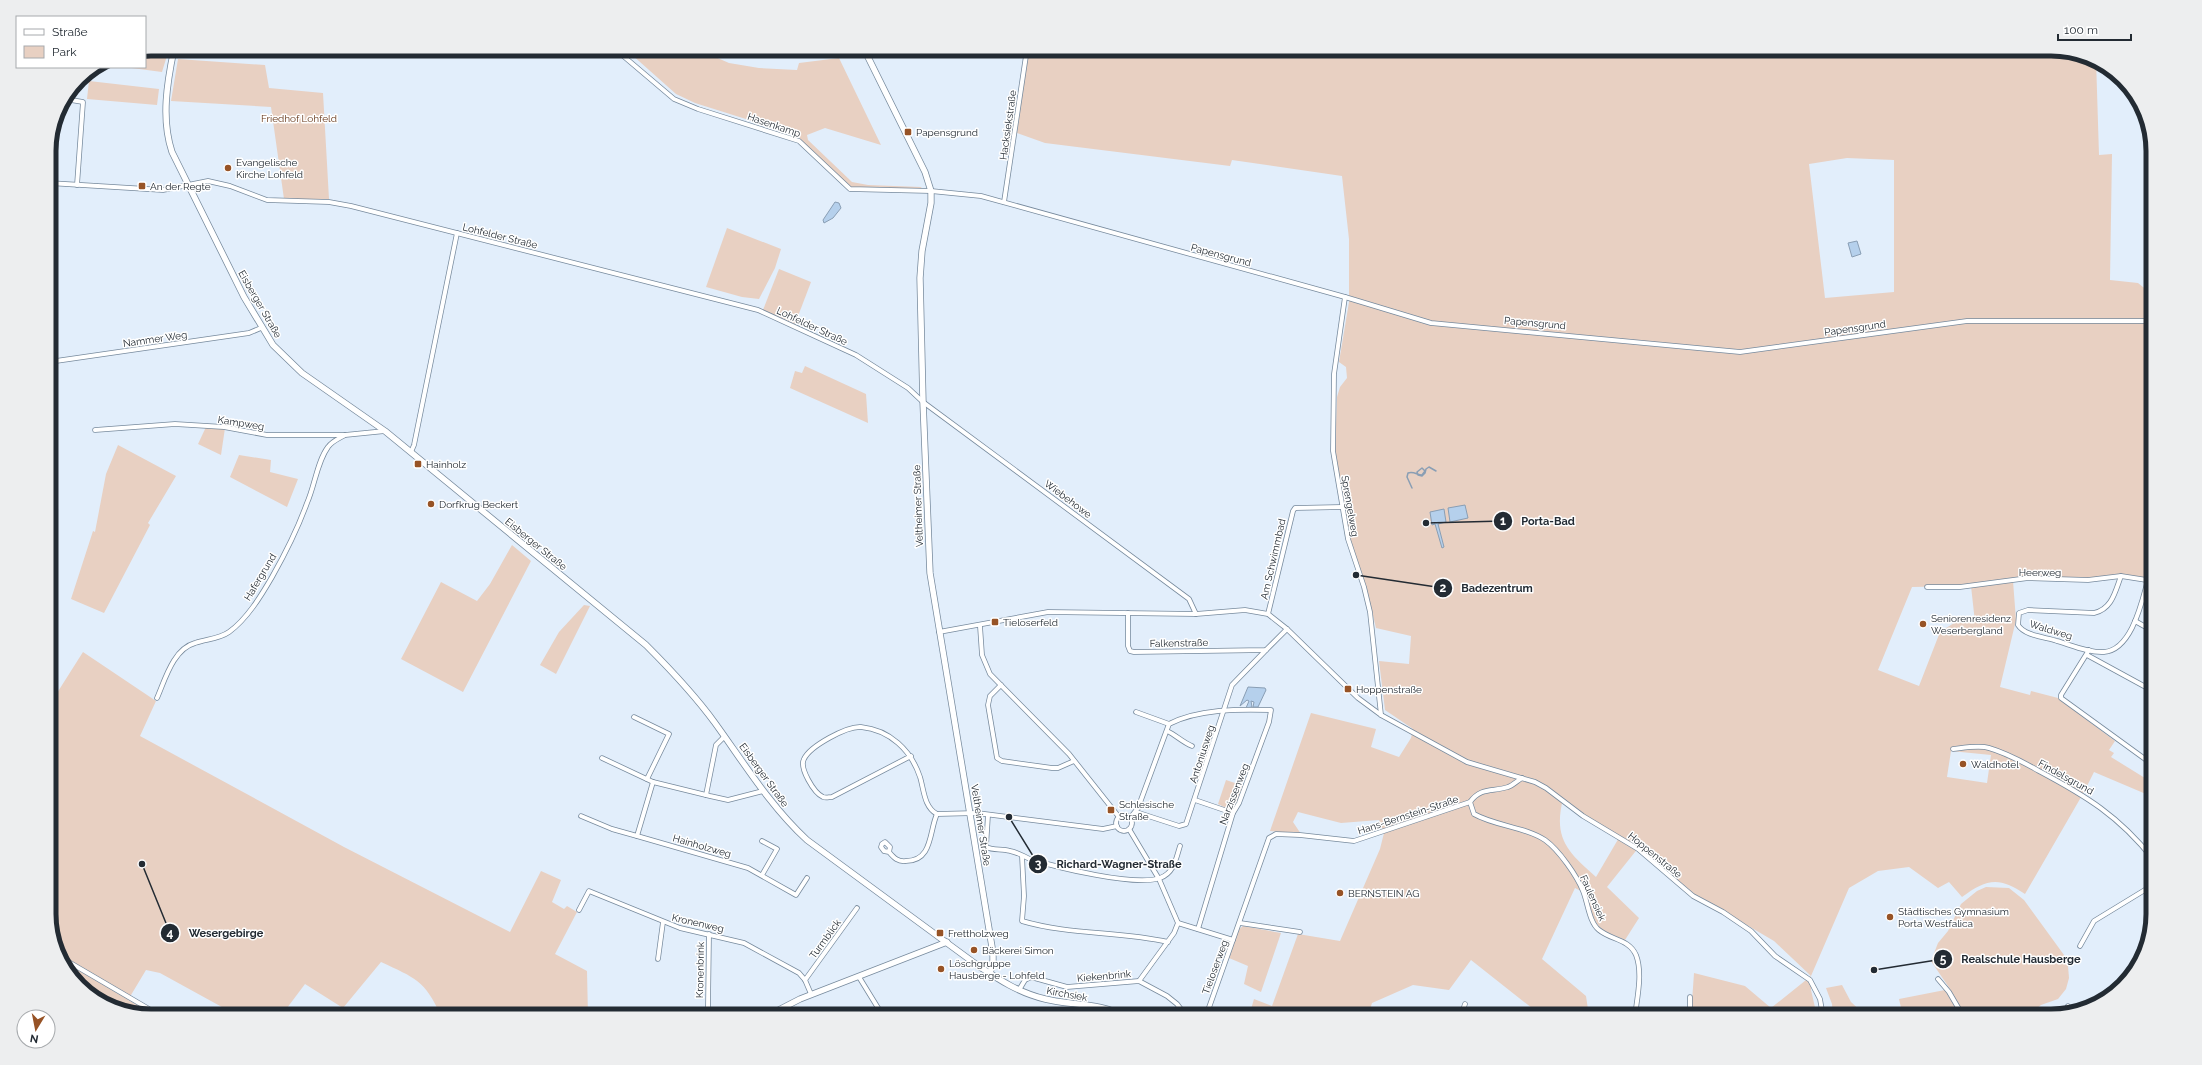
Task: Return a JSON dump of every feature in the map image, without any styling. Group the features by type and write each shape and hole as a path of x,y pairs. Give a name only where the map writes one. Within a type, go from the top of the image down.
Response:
{"main road":[{"name":"Eisberger Straße","path":"173,56 165,122 167,136 172,152 261,328 274,345 302,372 385,431 646,645 682,680 763,791 788,823 807,840 990,973"},
{"name":"Veltheimer Straße","path":"867,56 925,172 931,192 932,203 920,266 923,402 930,573 993,953 993,963 990,973"},
{"path":"781,1009 811,994 859,977 946,942"},
{"name":"Kirchsiek","path":"990,973 1019,990 1046,1000 1107,1009"}],"street":[{"name":"Hasenkamp","path":"623,56 674,99 698,109 799,141 850,188 931,192"},
{"name":"Hacksiekstraße","path":"1004,202 1026,56"},
{"path":"71,100 83,102 77,185"},
{"name":"Lohfelder Straße","path":"56,184 163,190 208,181 230,186 267,200 329,202 457,233 758,310 856,355 908,388 923,402"},
{"name":"Papensgrund","path":"931,192 981,196 1004,202 1345,297 1431,323 1740,352 1967,321 2146,320"},
{"path":"411,452 414,445 457,233"},
{"name":"Sprengelweg","path":"1345,297 1334,374 1332,431 1334,458 1351,551 1367,599 1381,715"},
{"name":"Nammer Weg","path":"56,361 249,333 261,328"},
{"name":"Wiebehowe","path":"923,402 1190,599 1196,614"},
{"name":"Kampweg","path":"95,430 176,424 224,427 267,435 346,435 385,431"},
{"name":"Hafergrund","path":"157,698 171,666 183,649 193,643 224,635 237,625 252,607 272,576 299,523 308,503 324,452 329,444 346,435"},
{"name":"Am Schwimmbad","path":"1268,614 1295,508 1342,507"},
{"name":"Heerweg","path":"1927,587 1960,587 2028,578 2088,580 2121,576 2146,579"},
{"name":"Waldweg","path":"2106,652 2089,650 2026,632 2018,625 2018,617 2023,611 2028,610 2099,612 2111,602 2121,576"},
{"path":"2101,662 2102,656 2106,652 2123,642 2135,621 2146,593"},
{"name":"Hoppenstraße","path":"940,632 980,626 1048,612 1196,614 1245,610 1268,614 1287,629 1348,689 1381,715 1467,762 1522,778 1546,788 1583,816 1626,841 1693,896 1723,912 1751,931 1775,956 1810,980 1820,999 1822,1009"},
{"name":"Falkenstraße","path":"1128,613 1128,646 1130,650 1134,652 1266,650"},
{"path":"2135,621 2146,628"},
{"path":"980,626 984,666 1074,761 1119,816"},
{"path":"1266,650 1287,629"},
{"name":"Antoniusweg","path":"1136,812 1175,825 1184,826 1188,822 1232,686 1266,650"},
{"path":"2089,650 2061,695 2061,698 2146,759"},
{"path":"2087,655 2146,687"},
{"path":"1001,685 990,696 988,705 997,758 1002,761 1052,768 1058,768 1074,761"},
{"name":"Narzissenweg","path":"1198,929 1233,813 1239,803 1269,722 1270,710 1224,712"},
{"path":"1136,712 1169,724"},
{"path":"1130,818 1136,812 1152,768 1156,765 1169,724 1184,716 1224,712"},
{"path":"634,717 669,734 647,779"},
{"path":"910,756 832,797 826,798 818,792 804,772 802,766 804,758 809,753 840,731 859,727 870,729 890,738 904,748 910,756 920,777 928,807 937,814 988,814 1103,829 1117,826 1124,831 1129,829 1132,823 1130,818 1126,815 1119,816"},
{"path":"1167,731 1177,735 1184,743 1192,746"},
{"path":"706,795 716,745 724,737"},
{"name":"Findelsgrund","path":"1953,749 1988,747 2024,763 2100,806 2126,828 2146,851"},
{"path":"602,758 653,782 728,800 763,791"},
{"name":"Hans-Bernstein-Straße","path":"1269,838 1276,834 1284,834 1354,841 1470,802 1475,795 1485,790 1508,787 1522,778"},
{"path":"637,836 653,782"},
{"path":"1195,800 1233,813"},
{"name":"Faulensiek","path":"1470,802 1474,814 1486,821 1503,824 1544,839 1553,847 1576,877 1584,891 1591,916 1599,930 1625,943 1636,955 1639,976 1636,1009"},
{"path":"889,852 894,859 904,862 919,858 930,844 931,829 937,814"},
{"path":"988,814 986,847 991,849 1008,850 1022,856 1050,864 1103,876 1142,880 1159,879 1172,870 1180,846"},
{"name":"Hainholzweg","path":"581,816 612,829 748,868 796,895 807,878"},
{"path":"1117,826 1116,821 1119,816"},
{"path":"1129,829 1159,879 1178,923 1233,940"},
{"name":"Tieloserweg","path":"1208,1009 1269,838"},
{"path":"762,841 777,849 762,875"},
{"path":"1022,856 1024,896 1022,921 1060,929 1138,936 1168,942"},
{"path":"2080,946 2094,921 2146,889"},
{"name":"Kronenweg","path":"579,910 589,891 663,922 744,943 799,973 805,980 811,994"},
{"name":"Turmblick","path":"805,980 857,908"},
{"path":"658,959 663,922"},
{"path":"1139,981 1168,942 1178,923"},
{"path":"1240,923 1300,932"},
{"name":"Kronenbrink","path":"708,1007 709,934"},
{"path":"69,962 149,1009"},
{"path":"859,977 879,1009"},
{"name":"Kiekenbrink","path":"1019,990 1025,980 1031,977 1067,987 1139,981 1167,996 1181,1009"},
{"path":"1938,979 1949,992 1958,1009"},
{"path":"1690,997 1690,1009"},
{"path":"1463,1009 1465,1004"}],"green space":[{"path":"146,56 167,56 162,72 132,68 146,68"},
{"path":"633,56 713,56 729,63 759,68 797,70 799,63 839,58 881,145 825,128 807,135 808,140 852,182 868,185 921,187 923,190 850,187 799,139 800,136 695,103 676,94"},
{"path":"1027,56 1830,56 1843,58 1856,56 2051,56 2075,59 2096,68 2099,155 2112,154 2110,280 2138,283 2146,289 2146,579 2046,578 2013,581 2016,620 2000,687 2030,695 2031,691 2058,698 2115,741 2109,750 2114,753 2111,757 2146,779 2146,794 2094,772 2025,894 2008,884 1993,882 1978,886 1962,897 1949,882 1938,888 1909,867 1878,871 1849,888 1811,976 1774,941 1694,894 1639,847 1607,887 1639,918 1625,940 1601,930 1584,903 1581,891 1575,888 1542,959 1586,996 1588,1009 1533,1009 1471,960 1449,990 1413,985 1372,1003 1370,1009 1251,1009 1254,999 1272,1006 1298,934 1340,941 1380,849 1384,833 1379,820 1341,823 1298,812 1293,822 1301,834 1270,831 1311,713 1376,729 1371,747 1399,757 1411,738 1413,729 1385,710 1379,661 1409,664 1411,636 1376,628 1368,595 1355,560 1344,511 1335,452 1337,397 1340,387 1347,378 1346,367 1339,362 1349,302 1349,239 1342,176 1232,160 1230,166 1045,143 1017,133","holes":["1847,158 1894,160 1894,292 1825,298 1809,164","1971,586 1975,622 1954,623 1940,632 1919,686 1878,670 1912,587","1951,751 1991,755 1987,783 1947,777","1563,799 1584,816 1620,836 1596,877 1578,860 1565,844 1560,825 1560,813"]},
{"name":"Friedhof Lohfeld","path":"178,59 265,65 269,88 323,93 329,199 284,199 271,107 171,101"},
{"path":"89,81 159,89 157,105 87,99"},
{"path":"727,228 781,249 775,268 759,299 742,297 706,287"},
{"path":"779,269 811,282 795,324 763,310"},
{"path":"805,366 866,394 868,423 790,388 795,371 802,373"},
{"path":"206,427 225,428 221,455 198,444"},
{"path":"118,445 176,476 148,523 150,525 104,613 71,599 93,531 95,532 106,474"},
{"path":"239,455 271,460 270,472 298,479 287,507 230,477"},
{"path":"512,545 531,561 463,692 401,659 441,582 477,601 490,584"},
{"path":"584,605 590,606 556,674 540,665 559,632"},
{"path":"83,652 156,701 140,736 344,847 510,932 541,871 561,880 552,902 564,909 567,906 577,912 555,954 587,971 588,1009 438,1009 430,995 418,982 381,962 343,1008 305,984 286,1009 226,1009 160,973 146,970 128,1000 145,1009 121,1004 104,996 84,981 72,967 61,944 56,920 57,693"},
{"path":"1226,780 1244,786 1235,806 1230,810 1218,804"},
{"path":"1986,887 2009,888 2024,900 2064,955 2068,966 2069,978 2066,989 2058,999 2041,1005 2036,1009 1901,1009 1899,999 1950,989 1931,961 1938,943 1948,931 1961,904 1977,891"},
{"path":"1243,926 1281,933 1261,992 1244,984 1248,966 1229,958 1238,930"},
{"path":"1694,973 1745,986 1771,1008 1811,976 1811,990 1815,1009 1691,1009"},
{"path":"1842,985 1851,1002 1858,1009 1832,1009 1826,988"}],"water":[{"path":"835,202 839,203 841,208 833,218 824,223 823,220"},
{"path":"1857,241 1861,254 1852,257 1848,243"},
{"path":"1465,505 1468,518 1450,522 1448,508"},
{"path":"1444,509 1446,522 1438,524 1444,547 1442,548 1435,524 1432,525 1430,512"},
{"path":"1248,687 1265,688 1266,690 1258,707 1253,707 1254,702 1251,701 1252,707 1246,708 1249,701 1247,700 1240,706"}],"waterway":[{"path":"1412,488 1407,477 1408,473 1412,472 1417,474 1419,474 1420,475 1422,475 1425,471 1422,468 1417,472 1418,475 1422,476 1429,467 1436,471"}],"place":[{"name":"Papensgrund","path":"908,132"},
{"name":"Evangelische Kirche Lohfeld","path":"228,168"},
{"name":"An der Regte","path":"142,186"},
{"name":"Hainholz","path":"418,464"},
{"name":"Dorfkrug Beckert","path":"431,504"},
{"name":"Porta-Bad","path":"1426,523"},
{"name":"Badezentrum","path":"1356,575"},
{"name":"Tieloserfeld","path":"995,622"},
{"name":"Seniorenresidenz Weserbergland","path":"1923,624"},
{"name":"Hoppenstraße","path":"1348,689"},
{"name":"Waldhotel","path":"1963,764"},
{"name":"Schlesische Straße","path":"1111,810"},
{"name":"Richard-Wagner-Straße","path":"1009,817"},
{"name":"Wesergebirge","path":"142,864"},
{"name":"BERNSTEIN AG","path":"1340,893"},
{"name":"Städtisches Gymnasium Porta Westfalica","path":"1890,917"},
{"name":"Frettholzweg","path":"940,933"},
{"name":"Bäckerei Simon","path":"974,950"},
{"name":"Löschgruppe Hausberge - Lohfeld","path":"941,969"},
{"name":"Realschule Hausberge","path":"1874,970"}]}
